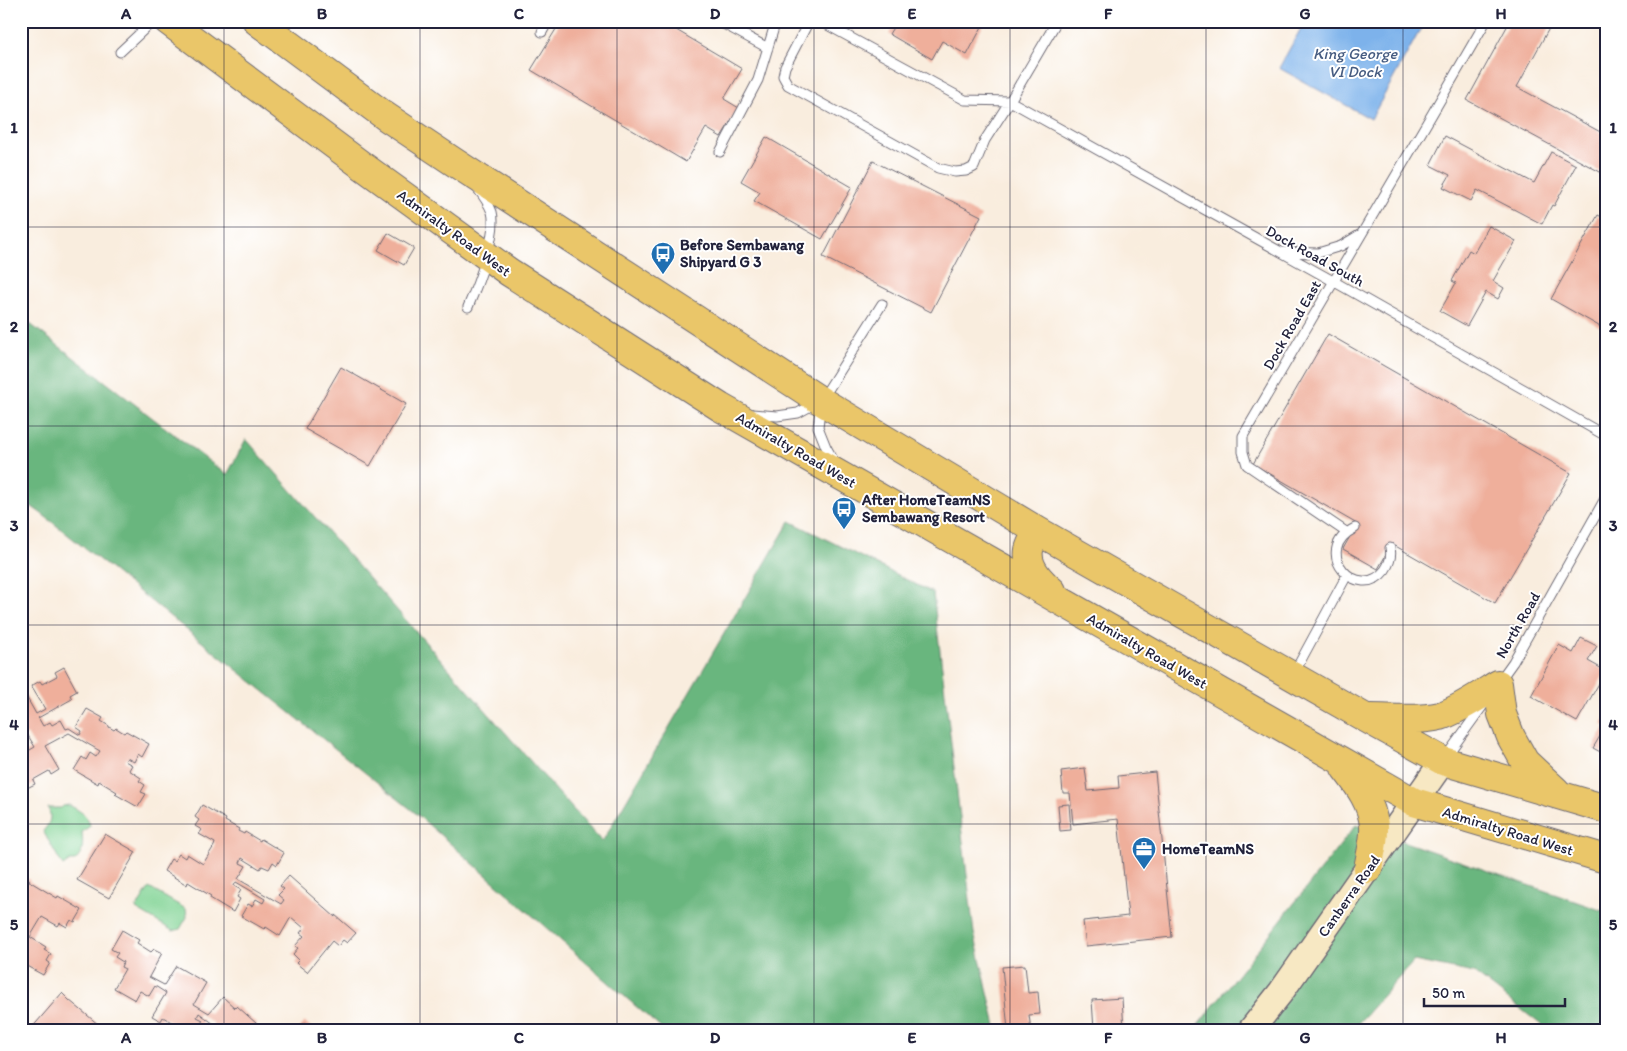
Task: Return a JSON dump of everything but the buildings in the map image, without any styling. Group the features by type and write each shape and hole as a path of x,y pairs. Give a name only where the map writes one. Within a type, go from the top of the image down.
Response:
{"main road":[{"name":"Admiralty Road West","path":"168,21 364,168 486,256 720,407 1414,802 1606,859"},
{"path":"257,21 385,116 454,162 821,401 1038,531 1364,718 1443,761 1606,809"},
{"path":"1038,531 1029,549 1030,564 1041,581 1075,610"},
{"path":"1364,718 1409,719 1440,716 1469,702 1498,684 1502,714 1511,737 1525,762 1562,796"},
{"path":"1339,761 1360,787 1369,804 1374,828 1368,869"},
{"name":"Canberra Road","path":"1251,1030 1282,992 1443,761"}],"lane":[{"path":"120,52 153,21"},
{"path":"542,32 548,21"},
{"path":"718,21 768,48"},
{"path":"720,152 758,80 776,21"},
{"path":"810,21 785,67 783,76 788,85 938,168 955,172 966,171 974,166 985,140 1057,21"},
{"path":"820,21 965,100 1010,101"},
{"name":"Dock Road East","path":"1346,532 1248,465 1243,452 1243,436 1333,281 1401,170 1486,21"},
{"name":"Dock Road South","path":"1010,101 1606,436"},
{"path":"454,162 479,190 492,212 492,238 468,307"},
{"path":"1280,252 1318,253 1341,246 1362,234"},
{"path":"852,482 837,465 826,447 818,427 821,401 882,304"},
{"path":"720,407 751,414 777,416 798,413 821,401"},
{"name":"North Road","path":"1443,761 1513,662 1606,497"},
{"path":"1355,528 1346,532 1338,542 1336,554 1339,566 1347,575 1358,580 1370,580 1381,575 1389,565 1390,548"},
{"path":"1293,676 1347,575"}],"green space":[{"path":"21,317 227,475 246,439 602,842 790,521 933,593 974,933 997,1030 663,1030 413,811 21,499"},
{"path":"69,805 88,819 90,826 82,832 82,848 78,858 63,866 43,831 50,820 48,808 61,808"},
{"path":"1356,825 1606,912 1606,1030 1548,1030 1474,973 1414,961 1352,1030 1194,1030"},
{"path":"149,888 186,909 187,917 180,929 173,931 136,909"}],"water":[{"name":"King George VI Dock","path":"1305,21 1425,21 1371,119 1279,68"}],"place":[{"name":"Before Sembawang Shipyard G 3","path":"663,275"},
{"name":"After HomeTeamNS Sembawang Resort","path":"844,530"},
{"name":"HomeTeamNS","path":"1144,870"}]}
